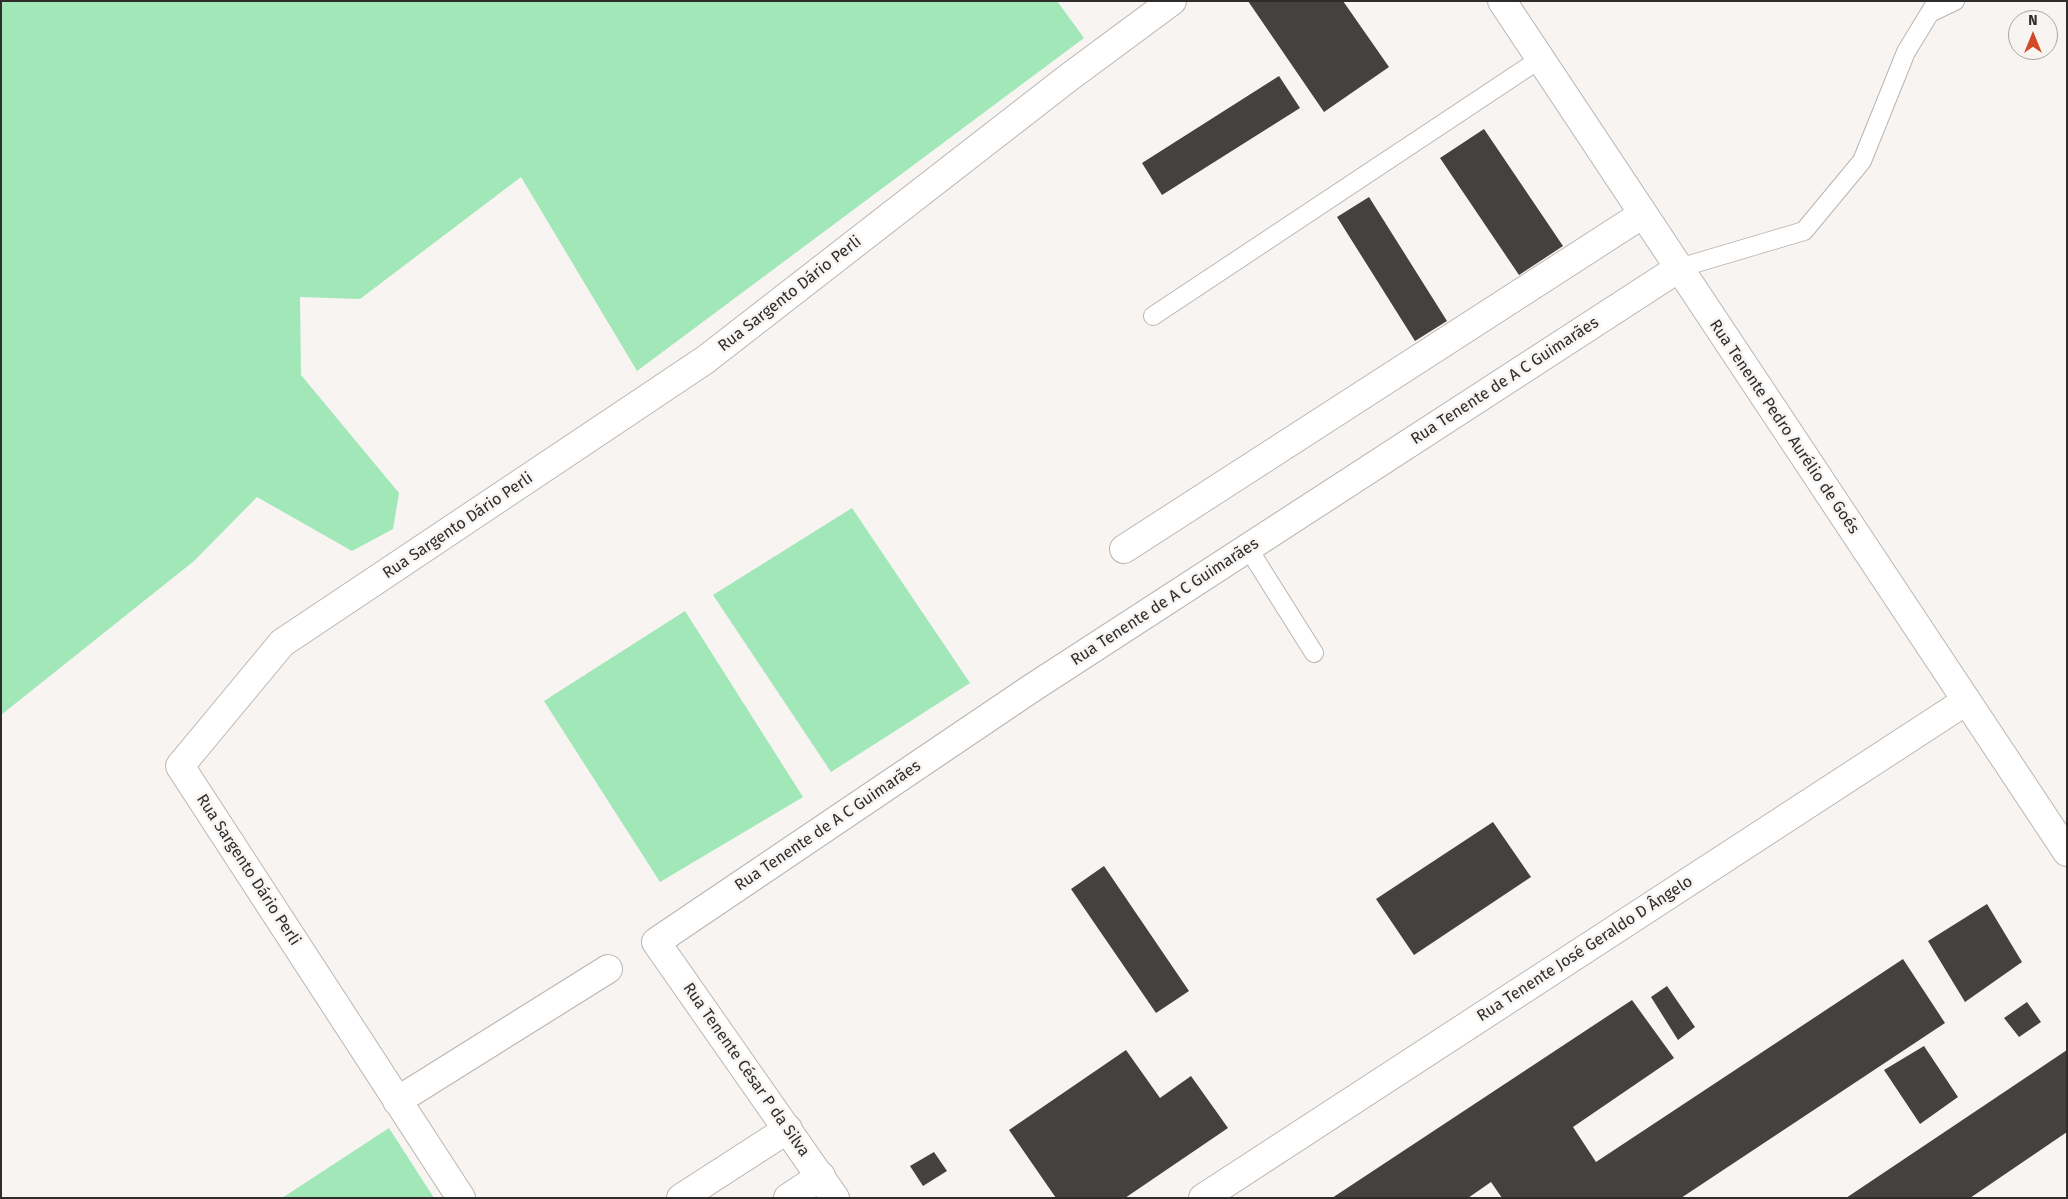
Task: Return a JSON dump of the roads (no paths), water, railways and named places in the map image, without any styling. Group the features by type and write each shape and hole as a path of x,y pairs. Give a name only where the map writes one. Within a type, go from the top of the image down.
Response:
{"street":[{"name":"Rua Sargento Dário Perli","path":"461,1198 180,766 282,643 705,360 1068,78 1172,1"},
{"name":"Rua Tenente Pedro Aurélio de Goés","path":"1502,1 2067,852"},
{"path":"1124,549 1643,214"},
{"name":"Rua Tenente de A C Guimarães","path":"656,942 1032,688 1679,268"},
{"name":"Rua Tenente José Geraldo D Ângelo","path":"1203,1198 1966,701"},
{"name":"Rua Tenente César P da Silva","path":"656,942 828,1187"},
{"path":"397,1101 608,969"},
{"path":"681,1198 788,1129"},
{"path":"788,1198 828,1187"}],"lane":[{"path":"1679,268 1804,231 1862,161 1906,52 1933,7 1955,1"},
{"path":"1153,316 1540,59"},
{"path":"1248,548 1314,652"}]}
